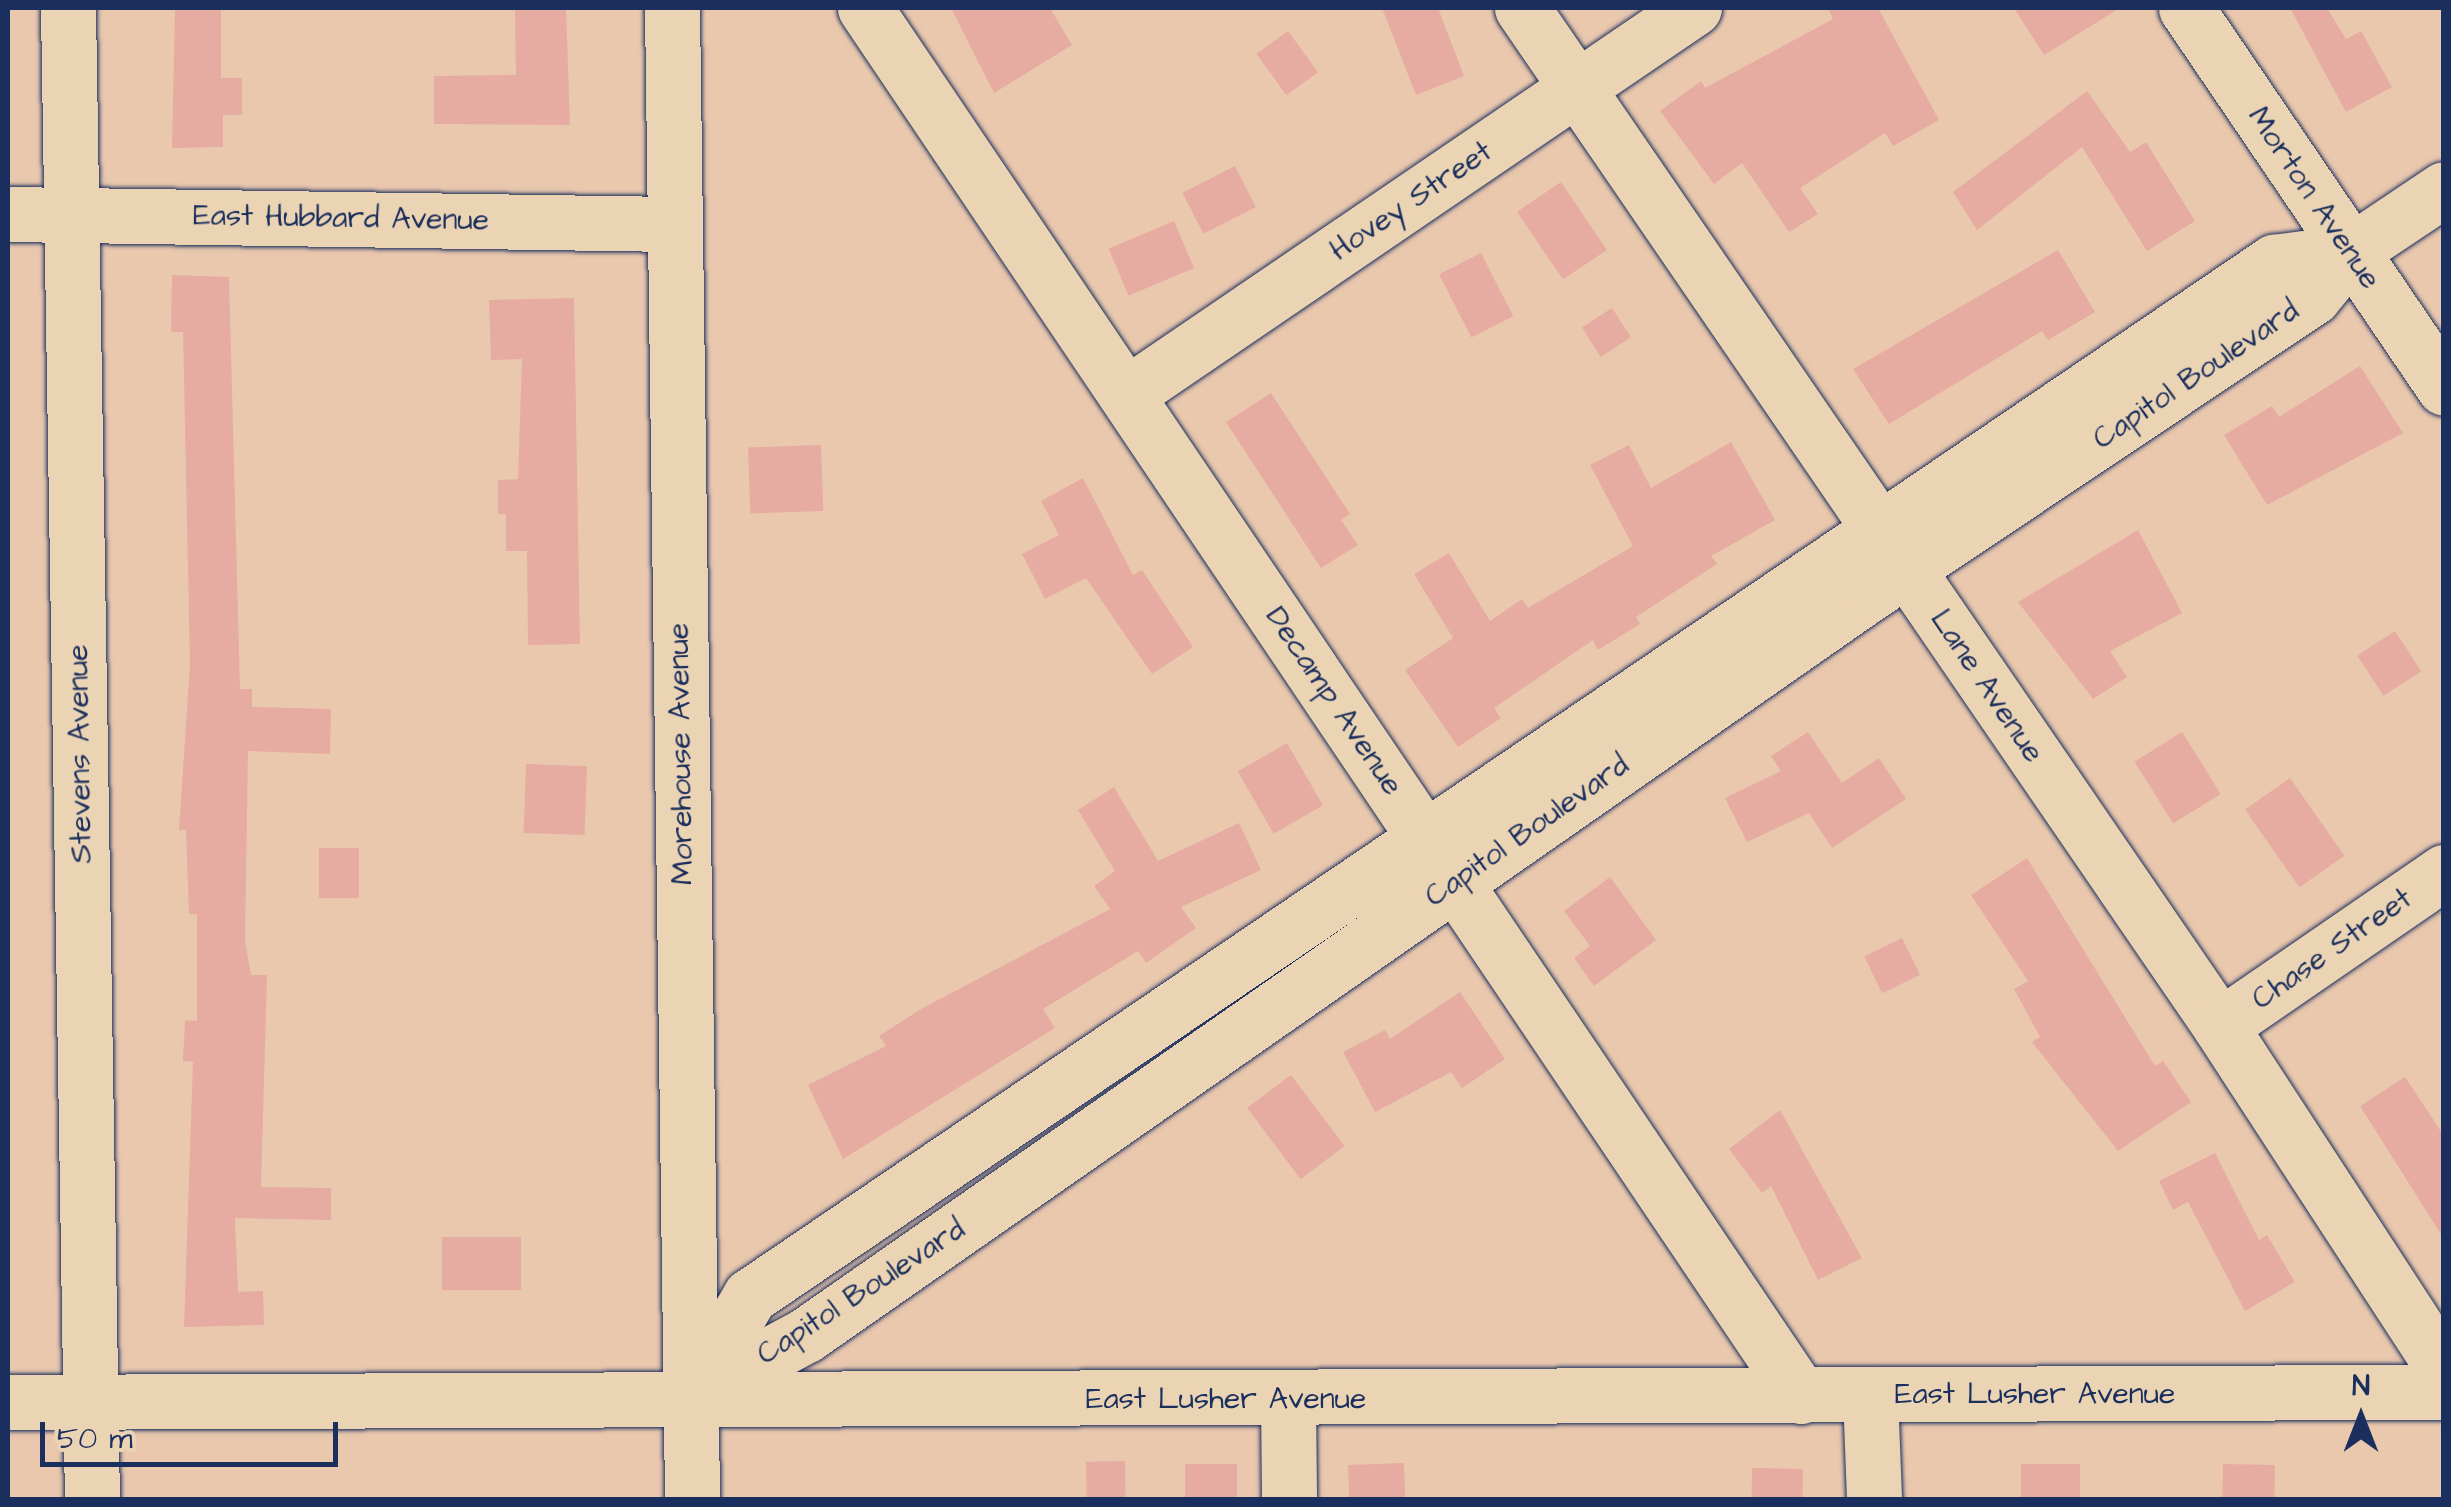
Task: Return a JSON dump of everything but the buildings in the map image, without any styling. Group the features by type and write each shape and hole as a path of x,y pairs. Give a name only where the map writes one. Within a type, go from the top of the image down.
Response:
{"street":[{"name":"Stevens Avenue","path":"68,8 92,1500"},
{"name":"Morehouse Avenue","path":"672,8 692,1500"},
{"name":"Decamp Avenue","path":"864,8 1801,1396"},
{"name":"Lane Avenue","path":"1522,8 2220,1026 2444,1369"},
{"name":"Hovey Street","path":"1127,394 1694,8"},
{"name":"Morton Avenue","path":"2186,8 2444,388"},
{"name":"Capitol Boulevard","path":"690,1398 806,1335 1440,859 1894,550 2313,297 2350,252 2444,189"},
{"name":"East Hubbard Avenue","path":"8,214 674,224"},
{"name":"Chase Street","path":"2220,1026 2444,872"},
{"name":"East Lusher Avenue","path":"8,1402 1288,1400 2444,1392"},
{"path":"1870,1394 1874,1500"},
{"path":"1288,1400 1289,1500"}]}
